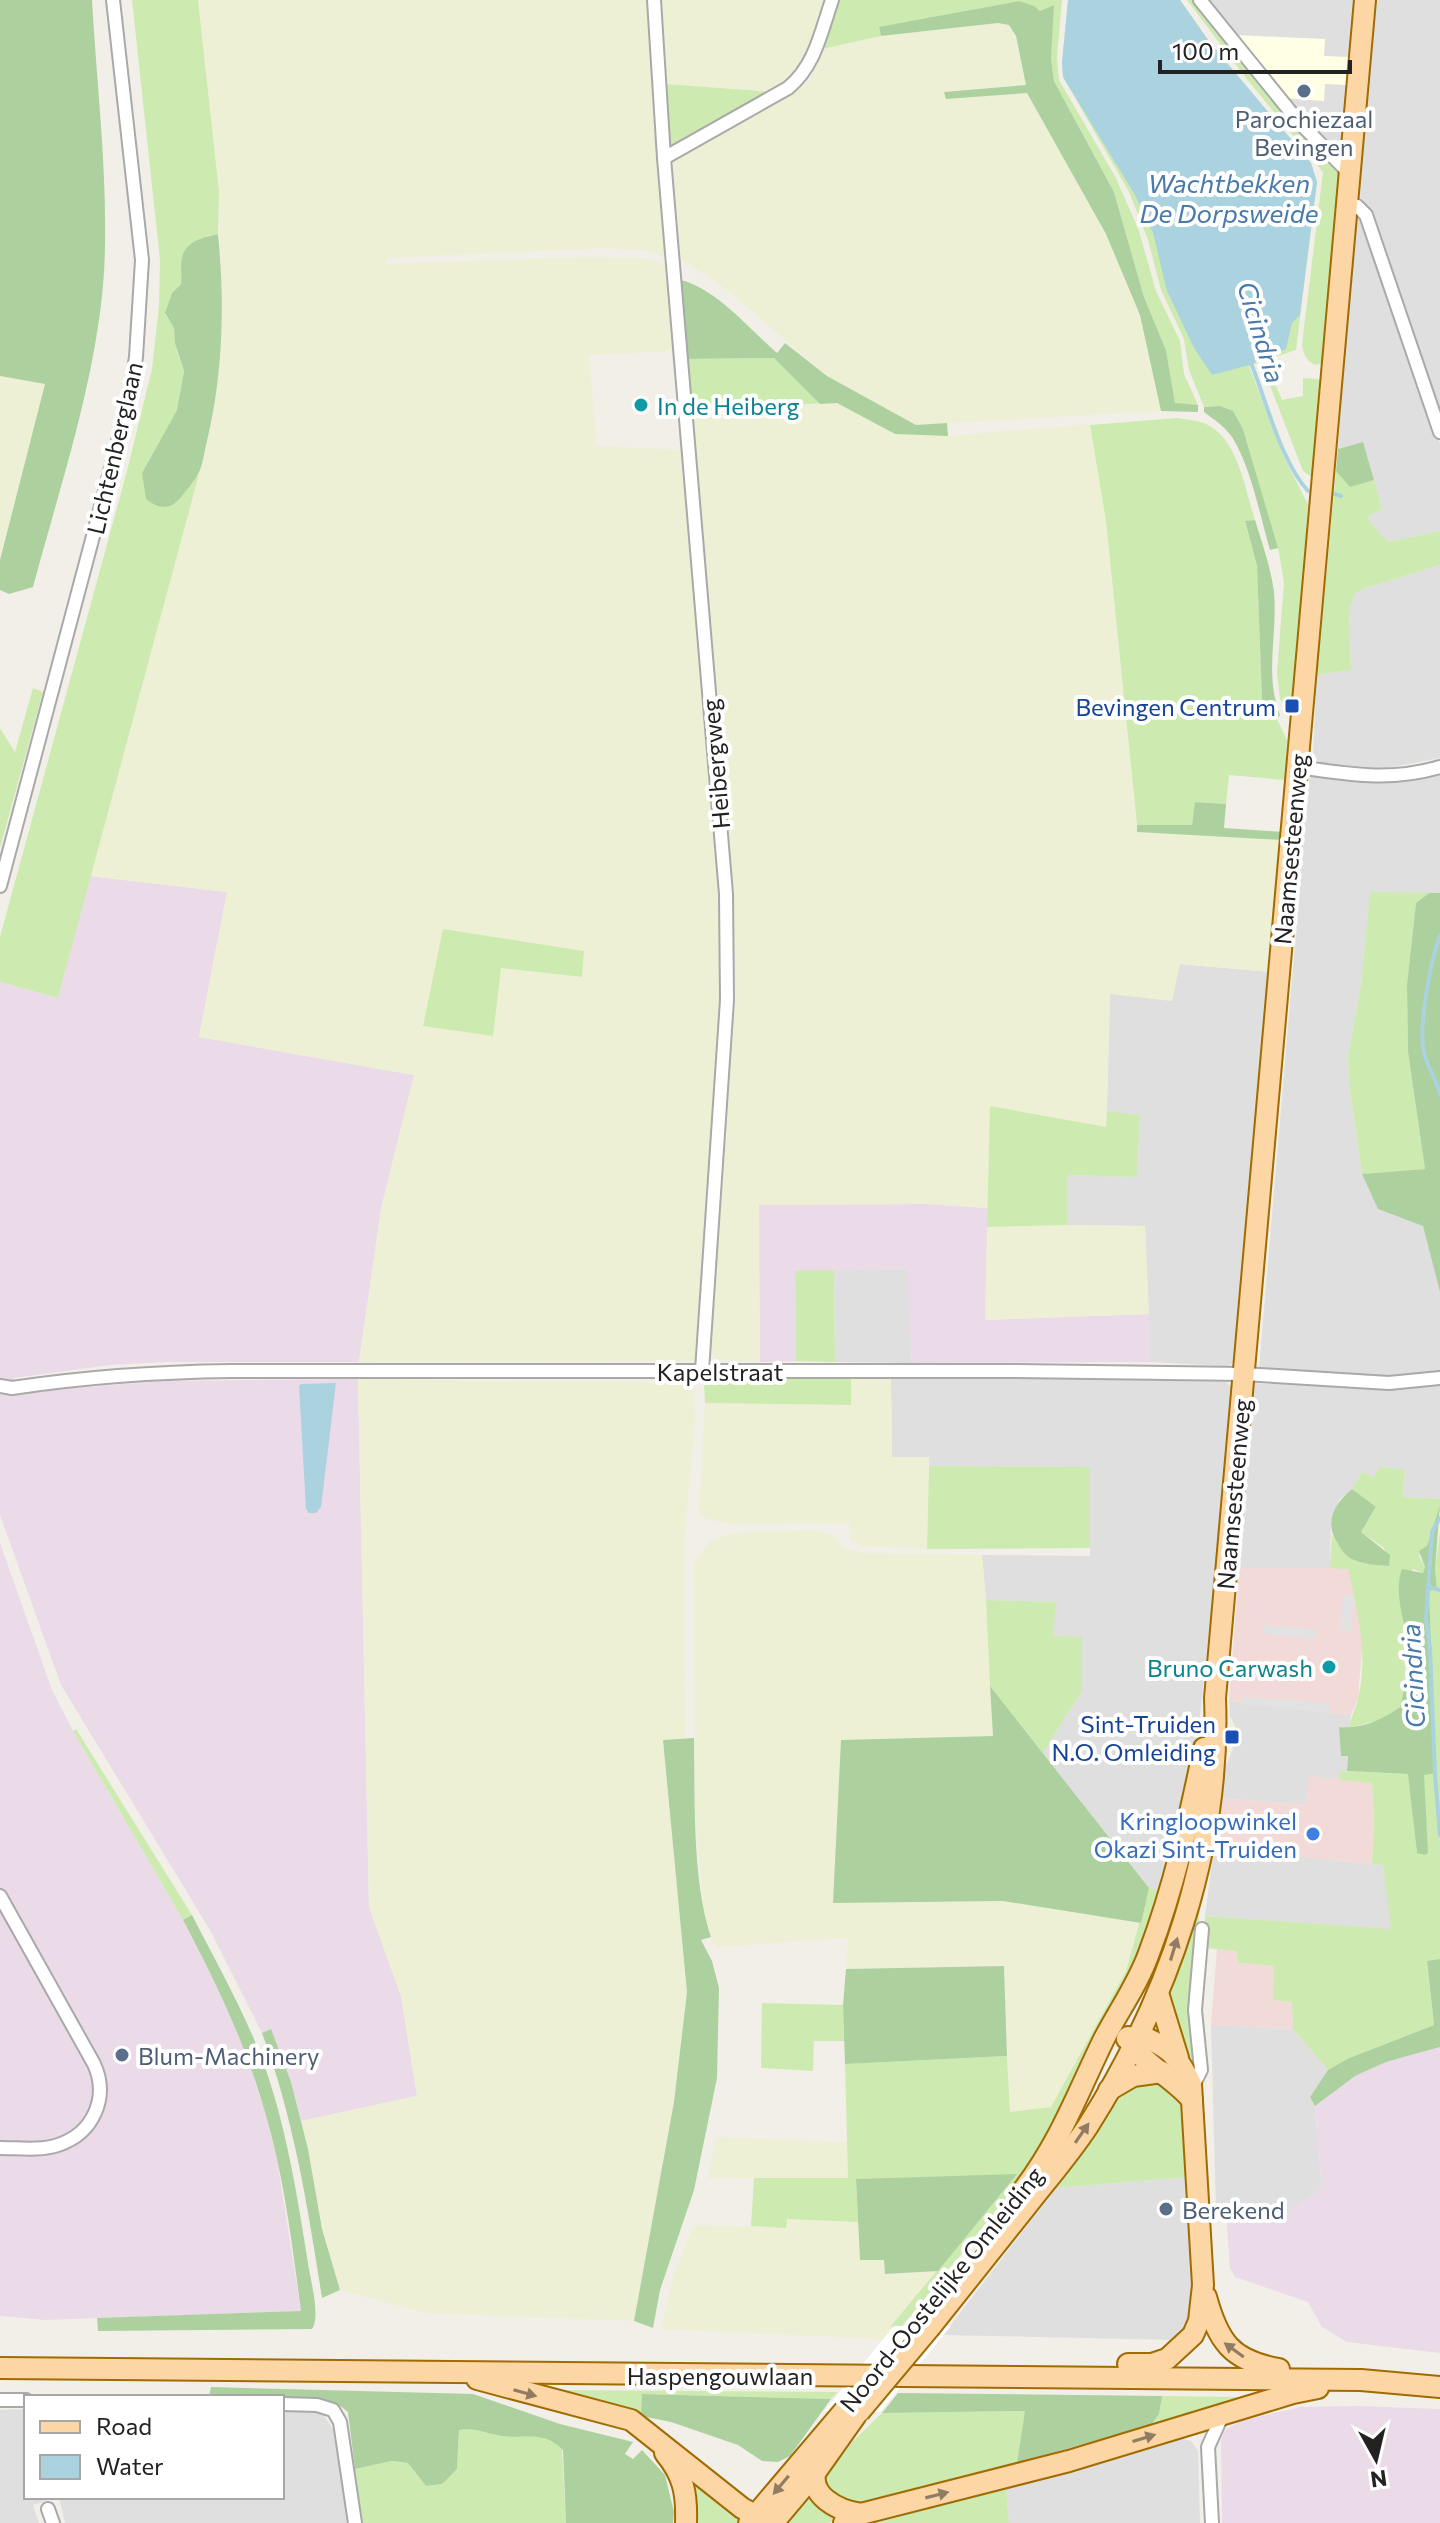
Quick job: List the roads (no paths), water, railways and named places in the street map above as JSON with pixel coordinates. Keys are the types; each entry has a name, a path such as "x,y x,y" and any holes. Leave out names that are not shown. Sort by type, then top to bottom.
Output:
{"main road":[{"name":"Naamsesteenweg","path":"1105,2037 1149,1954 1187,1827 1215,1698 1365,0"},
{"name":"Naamsesteenweg","path":"1133,2040 1158,1993 1192,1894 1204,1836 1217,1730 1215,1698"},
{"path":"1069,2120 1076,2113 1101,2064 1133,2040 1149,1954"},
{"path":"1158,1993 1188,2091 1203,2285 1214,2327 1223,2343 1256,2365 1291,2371 1327,2371 1361,2380"},
{"name":"Noord-Oostelijke Omleiding","path":"923,2326 1033,2178 1069,2120 1105,2037"},
{"path":"1133,2040 1161,2044 1178,2058"},
{"path":"1133,2040 1162,2072 1188,2091"},
{"name":"Noord-Oostelijke Omleiding","path":"762,2521 1086,2128 1133,2040"},
{"path":"1109,2090 1133,2076 1162,2072"},
{"path":"1094,2376 1113,2367 1160,2361 1182,2347 1193,2335 1199,2321 1203,2285"},
{"name":"Haspengouwlaan","path":"0,2368 1094,2376 1361,2380 1440,2387"},
{"path":"450,2372 631,2420 762,2521 815,2473 851,2411"},
{"path":"815,2473 820,2493 834,2508 852,2519 1069,2461 1293,2393 1361,2380"},
{"path":"631,2420 658,2444 678,2470 687,2500 686,2523"}],"street":[{"name":"Lichtenberglaan","path":"0,886 109,475 136,357 142,260 113,0"},
{"name":"Heibergweg","path":"654,0 664,158 726,894 727,1000 702,1371"},
{"path":"664,158 802,77 811,61 832,0"},
{"path":"1200,0 1298,121 1349,173"},
{"path":"1347,204 1357,206 1366,215 1440,432"},
{"path":"1298,767 1393,777 1440,767"},
{"name":"Kapelstraat","path":"0,1386 12,1388 164,1372 1244,1374 1389,1383 1440,1378"},
{"path":"0,1896 94,2064 101,2087 95,2115 88,2127 75,2137 56,2146 0,2148"},
{"path":"1188,2091 1201,2070 1195,2010 1202,1929"},
{"path":"0,2400 24,2400"},
{"path":"284,2404 317,2405 333,2410 340,2422 355,2523"},
{"path":"1212,2523 1208,2447 1222,2416"},
{"path":"1184,2426 1208,2447"},
{"path":"48,2509 53,2523"}],"water":[{"name":"Wachtbekken De Dorpsweide","path":"1068,0 1180,0 1211,44 1311,163 1317,182 1300,315 1292,323 1286,349 1249,365 1212,375 1194,348 1167,291 1153,233 1135,195 1063,77"},
{"path":"336,1383 321,1507 316,1513 309,1513 306,1509 299,1386"}],"waterway":[{"name":"Cicindria","path":"1251,363 1282,448 1308,491"},
{"name":"Cicindria","path":"1335,494 1341,496"},
{"name":"Cicindria","path":"1440,936 1427,991 1422,1036 1426,1060 1440,1094"},
{"name":"Cicindria","path":"1440,1518 1432,1532 1426,1618 1440,1835"},
{"path":"1429,1587 1440,1590"}],"place":[{"name":"Parochiezaal Bevingen","path":"1304,91"},
{"name":"In de Heiberg","path":"641,405"},
{"name":"Bevingen Centrum","path":"1292,706"},
{"name":"Bruno Carwash","path":"1329,1667"},
{"name":"Sint-Truiden N.O. Omleiding","path":"1232,1737"},
{"name":"Kringloopwinkel Okazi Sint-Truiden","path":"1313,1834"},
{"name":"Blum-Machinery","path":"122,2055"},
{"name":"Berekend","path":"1166,2209"}]}
